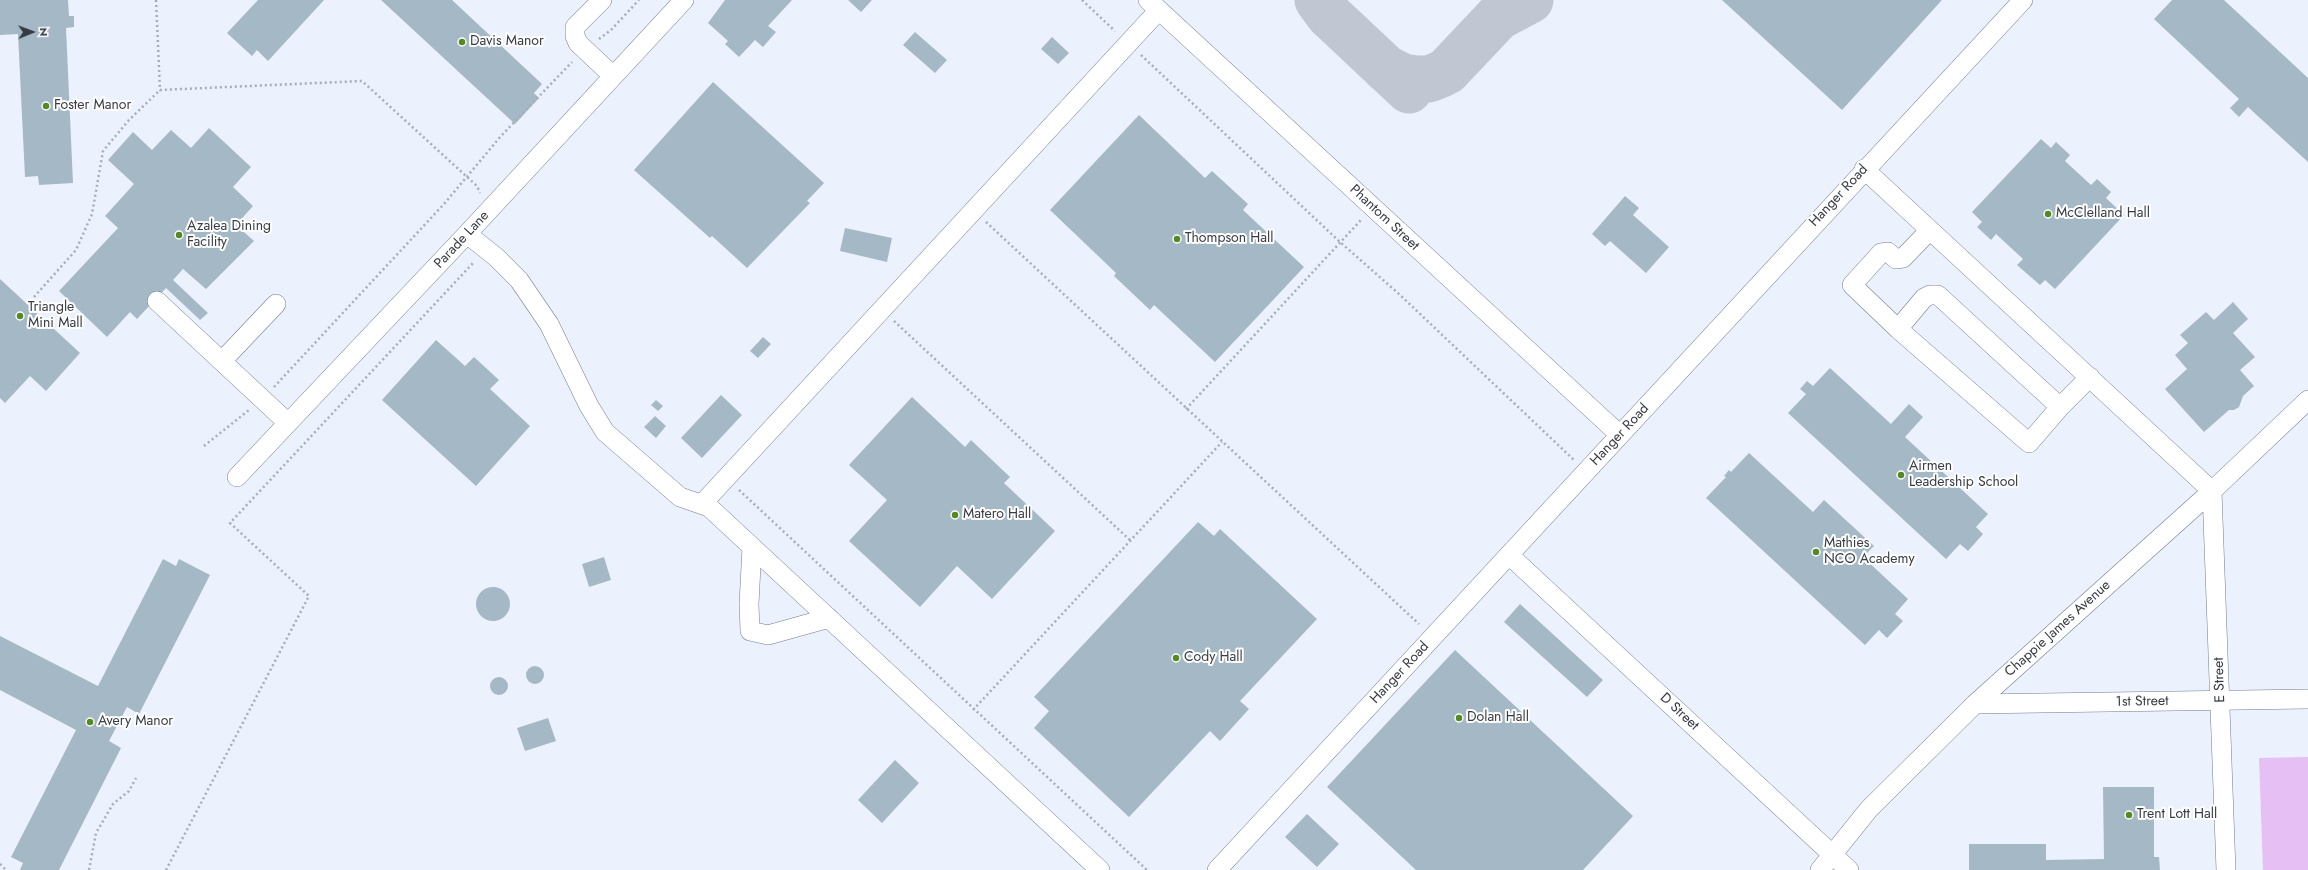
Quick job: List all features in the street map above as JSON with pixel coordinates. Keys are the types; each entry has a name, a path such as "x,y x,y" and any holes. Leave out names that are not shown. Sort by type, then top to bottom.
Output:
{"street":[{"path":"602,0 575,27 575,36 584,50 613,76"},
{"name":"Parade Lane","path":"237,477 490,210 684,0"},
{"name":"Hanger Road","path":"1217,870 1864,169 2023,0"},
{"path":"702,504 1129,44 1153,5"},
{"name":"Phantom Street","path":"1153,5 1620,435"},
{"path":"1864,169 2212,491"},
{"path":"1930,230 1902,258 1896,259 1888,252 1881,253 1852,285 1898,329 2029,444 2060,407 2090,377"},
{"path":"467,234 486,249 519,280 549,324 588,406 605,432 680,497 709,507 1100,870"},
{"path":"1898,329 1924,298 1930,295 1938,295 2060,407"},
{"path":"157,302 288,423"},
{"path":"222,362 276,304"},
{"name":"Chappie James Avenue","path":"1820,870 1869,809 1975,704 2212,491 2308,400"},
{"name":"E Street","path":"2212,491 2221,701 2226,870"},
{"path":"752,547 749,604 750,631 768,635 829,618"},
{"name":"D Street","path":"1509,555 1849,870"},
{"name":"1st Street","path":"1975,704 2308,699"}],"path":[{"path":"156,0 160,90"},
{"path":"204,446 263,399 467,177 501,136 584,50 611,30 638,0"},
{"path":"1082,0 1340,242 1399,294 1586,471"},
{"path":"34,297 76,250 92,214 103,151 129,120 160,90 362,81 477,186 490,210"},
{"path":"1186,408 1373,207"},
{"path":"974,211 1433,637"},
{"path":"166,870 309,596 230,523 486,249"},
{"path":"882,310 1131,541"},
{"path":"973,710 1222,442"},
{"path":"727,478 973,710 1147,870"},
{"path":"89,870 96,833 109,810 129,791 136,778"},
{"path":"0,864 6,870"}],"shaded area":[{"path":"2308,757 2308,870 2263,870 2259,758"}],"building":[{"name":"Foster Manor","path":"0,0 68,0 69,16 74,16 74,27 66,28 73,183 39,185 38,176 25,177 18,34 0,35"},
{"path":"258,0 324,0 268,61 257,50 252,56 227,33"},
{"name":"Davis Manor","path":"381,0 452,0 542,84 534,93 539,98 515,124"},
{"path":"725,0 792,0 768,26 776,32 763,47 755,40 739,57 725,44 728,41 708,23"},
{"path":"848,0 872,0 861,12"},
{"path":"1722,0 1942,0 1842,110"},
{"path":"2172,0 2224,0 2308,78 2308,162 2248,107 2239,117 2230,108 2239,99 2154,19"},
{"path":"915,32 947,60 935,73 903,45"},
{"path":"1052,37 1069,53 1058,64 1041,49"},
{"path":"713,82 824,183 807,201 810,203 747,268 712,236 710,238 634,170"},
{"name":"Thompson Hall","path":"1139,115 1205,178 1212,171 1248,204 1243,210 1304,267 1215,362 1154,305 1150,310 1114,276 1116,273 1050,210"},
{"name":"Azalea Dining Facility","path":"209,128 251,167 233,187 253,206 236,225 254,241 206,289 183,269 173,280 208,313 200,320 166,288 137,319 130,312 107,337 59,291 118,228 105,216 134,184 108,160 133,132 152,150 171,130 191,148"},
{"name":"McClelland Hall","path":"2041,139 2051,148 2056,142 2070,155 2065,161 2091,185 2097,179 2111,192 2106,198 2124,215 2055,289 2045,280 2040,285 2017,265 2023,259 1996,234 1991,240 1977,227 1982,222 1972,212"},
{"path":"1625,196 1639,208 1633,215 1669,247 1646,273 1610,241 1605,246 1592,234"},
{"path":"845,228 892,238 887,262 840,251"},
{"name":"Triangle Mini Mall","path":"0,279 80,353 46,391 30,376 5,403 0,398"},
{"path":"2233,302 2248,319 2233,333 2255,357 2240,370 2254,386 2243,396 2239,407 2234,410 2229,410 2204,432 2165,389 2187,369 2175,355 2188,343 2180,335 2206,312 2214,320"},
{"path":"763,337 771,344 758,358 750,351"},
{"path":"436,340 465,366 474,357 499,380 490,389 530,426 476,486 382,400"},
{"name":"Airmen Leadership School","path":"1830,368 1891,424 1909,404 1923,417 1905,437 1988,514 1976,527 1983,534 1968,551 1960,544 1946,559 1788,413 1806,394 1800,389 1807,381 1813,386"},
{"path":"721,395 742,415 702,458 681,438"},
{"name":"Matero Hall","path":"912,397 965,447 971,440 1010,477 1004,483 1055,531 992,599 957,566 920,607 849,541 887,500 849,465"},
{"path":"656,400 663,406 658,411 651,405"},
{"path":"655,416 666,426 656,438 644,427"},
{"name":"Mathies NCO Academy","path":"1749,453 1813,512 1824,500 1874,546 1863,557 1908,599 1895,614 1903,621 1887,638 1879,630 1865,645 1706,498 1726,477 1724,476 1729,470 1731,472"},
{"name":"Cody Hall","path":"1198,522 1214,536 1220,529 1317,619 1240,701 1249,709 1220,741 1210,731 1129,817 1034,728 1049,711 1034,697"},
{"path":"604,557 611,580 589,587 582,564"},
{"name":"Avery Manor","path":"163,559 176,566 179,559 210,575 139,714 127,707 109,741 121,748 59,870 20,870 23,863 11,857 76,730 0,690 0,636 98,686"},
{"path":"490,587 496,587 500,588 507,594 510,604 509,611 503,618 496,621 490,621 486,620 479,614 476,607 476,601 477,597 483,590"},
{"path":"1520,604 1603,680 1587,697 1504,622"},
{"name":"Dolan Hall","path":"1455,650 1633,816 1583,870 1416,870 1327,787"},
{"path":"535,666 541,669 544,675 541,681 535,684 529,681 526,675 529,669"},
{"path":"499,677 505,680 508,686 505,692 499,695 493,692 490,686 493,680"},
{"path":"548,718 556,741 525,751 517,728"},
{"path":"895,760 919,783 882,823 858,800"},
{"name":"Trent Lott Hall","path":"2103,787 2154,787 2154,857 2159,857 2160,870 1969,870 1969,844 2046,844 2046,860 2104,859"},
{"path":"1307,814 1339,844 1317,867 1285,837"}],"taxiway":[{"path":"1318,0 1329,15 1409,90"},
{"path":"1385,68 1403,77 1416,79 1429,79 1439,75 1447,71 1498,17 1530,0"}],"place":[{"name":"Davis Manor","path":"462,42"},
{"name":"Foster Manor","path":"46,106"},
{"name":"McClelland Hall","path":"2048,214"},
{"name":"Azalea Dining Facility","path":"179,235"},
{"name":"Thompson Hall","path":"1177,239"},
{"name":"Triangle Mini Mall","path":"20,316"},
{"name":"Airmen Leadership School","path":"1901,475"},
{"name":"Matero Hall","path":"955,515"},
{"name":"Mathies NCO Academy","path":"1816,552"},
{"name":"Cody Hall","path":"1176,658"},
{"name":"Dolan Hall","path":"1459,718"},
{"name":"Avery Manor","path":"90,722"},
{"name":"Trent Lott Hall","path":"2129,815"}]}
